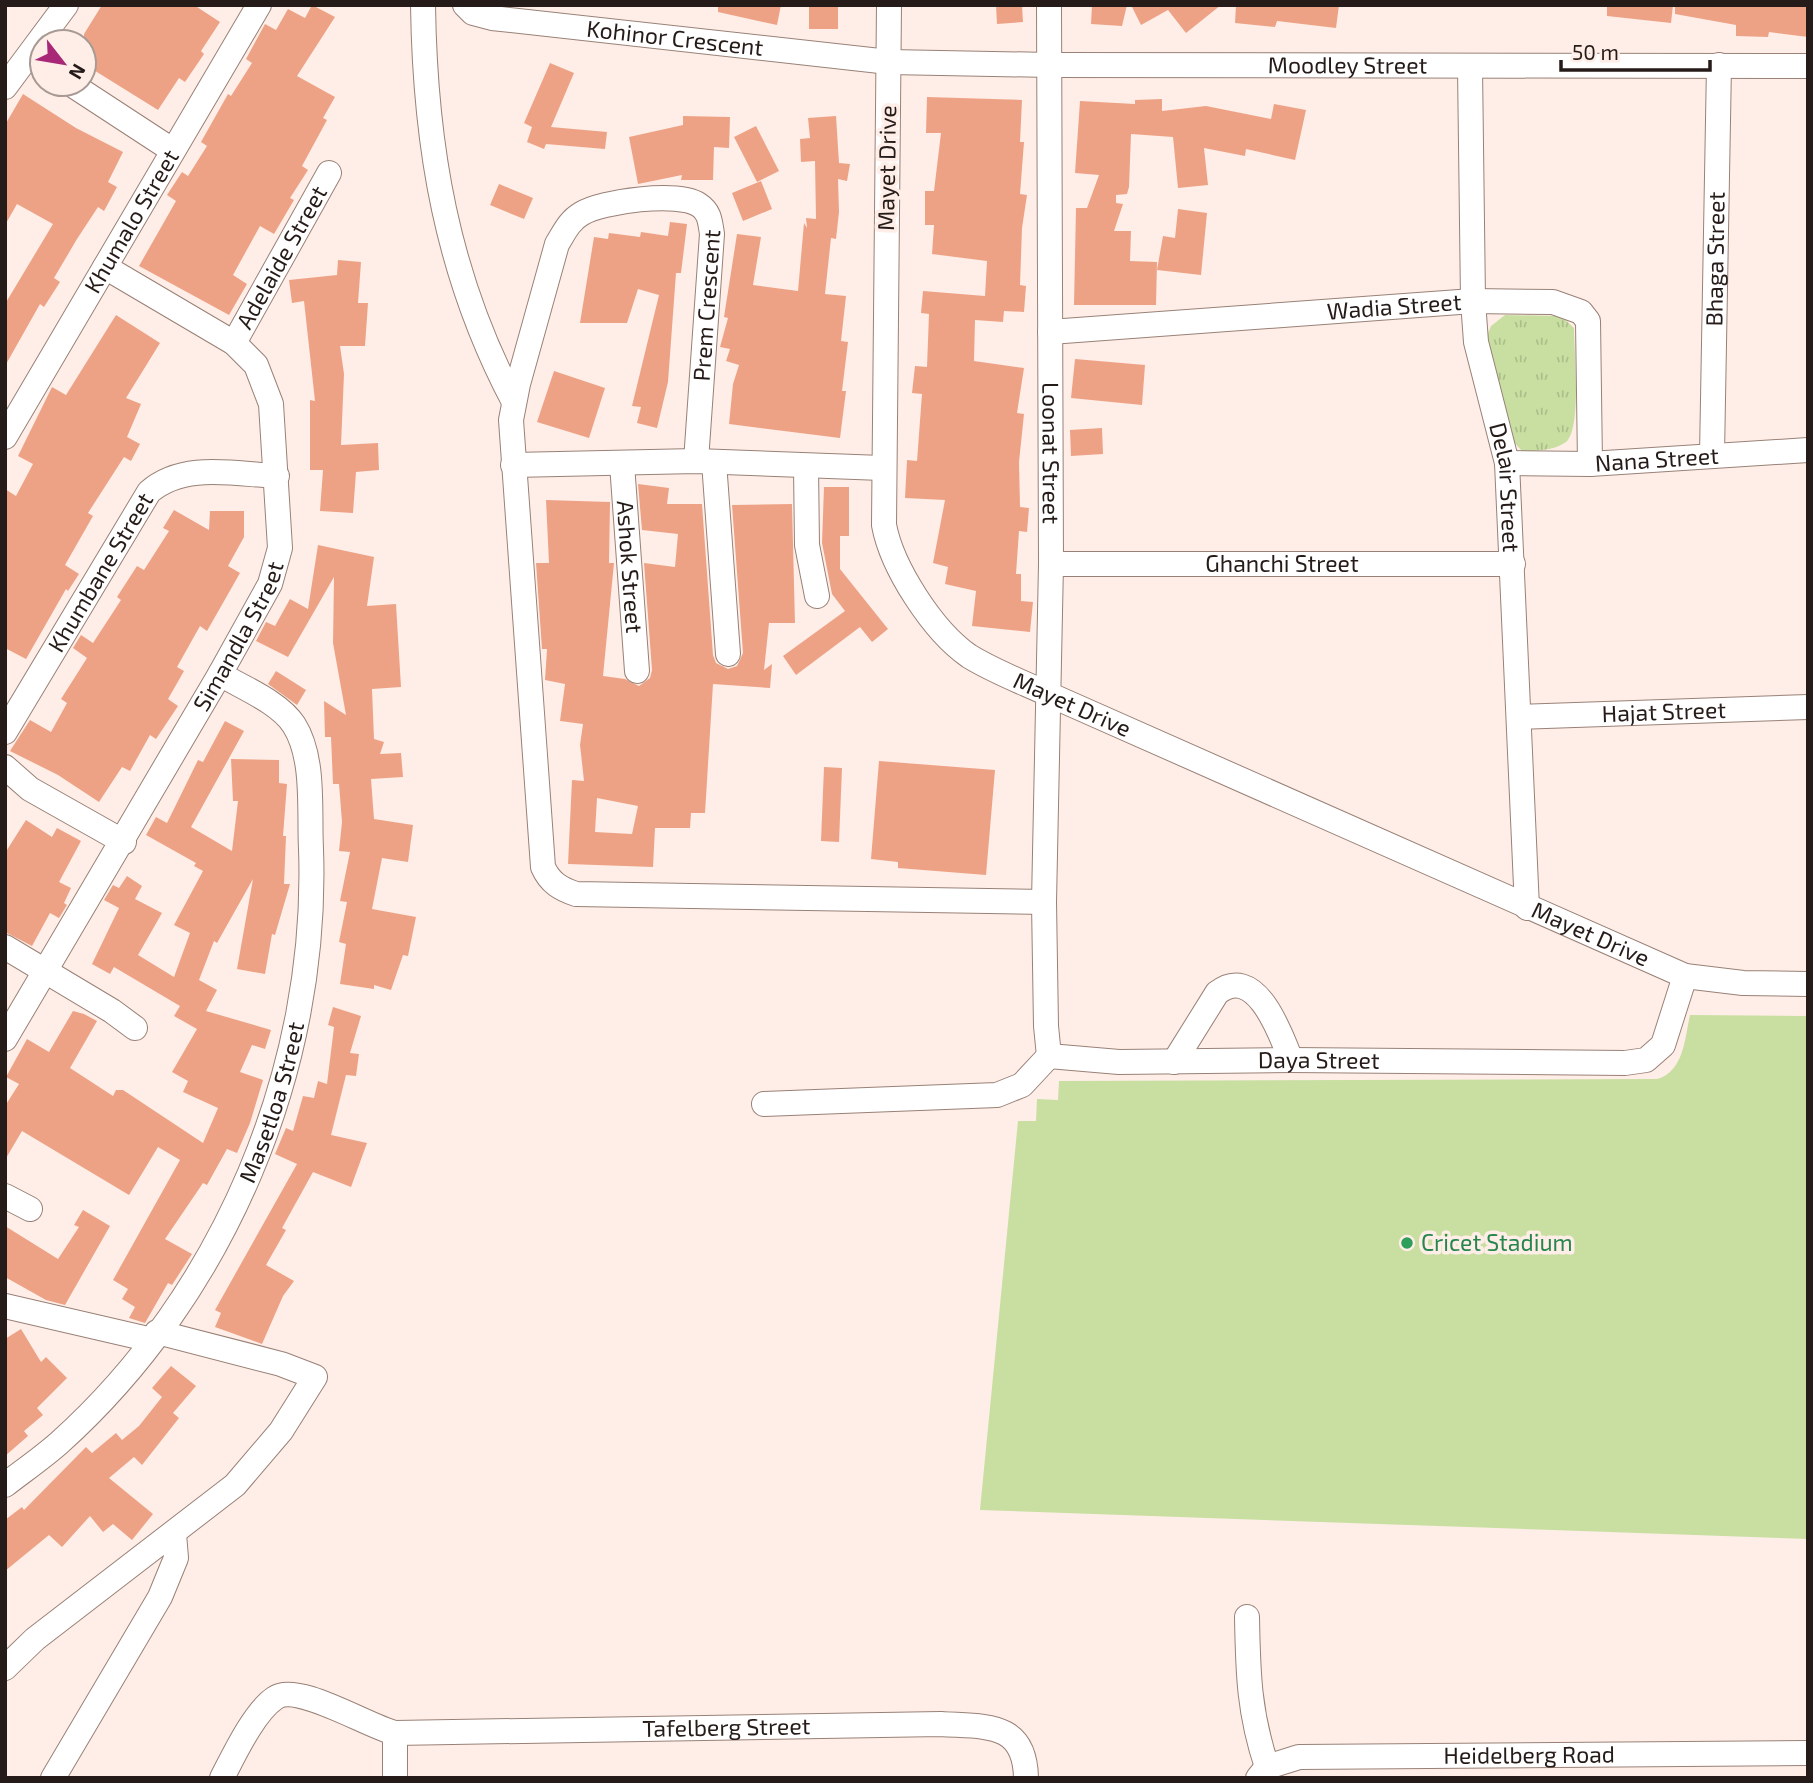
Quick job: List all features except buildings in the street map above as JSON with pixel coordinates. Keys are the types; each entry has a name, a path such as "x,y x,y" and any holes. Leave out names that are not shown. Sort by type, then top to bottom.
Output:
{"street":[{"path":"52,28 65,5"},
{"name":"Khumalo Street","path":"5,437 259,5"},
{"path":"422,5 424,61 442,207 459,277 481,337 514,402"},
{"name":"Kohinor Crescent","path":"464,5 473,13 492,18 889,62"},
{"name":"Mayet Drive","path":"889,5 882,468 887,541 900,570 935,623 972,657 1048,694 1127,726 1527,908 1685,976 1743,983 1808,984"},
{"name":"Loonat Street","path":"1044,902 1051,564 1049,5"},
{"name":"Moodley Street","path":"889,62 1470,67 1808,66"},
{"name":"Bhaga Street","path":"1712,455 1718,65"},
{"path":"5,87 28,66"},
{"name":"Delair Street","path":"1470,67 1473,301 1476,342 1507,463 1527,908"},
{"path":"92,98 172,150"},
{"name":"Adelaide Street","path":"234,343 329,173"},
{"name":"Prem Crescent","path":"705,462 712,234 709,216 692,201 643,200 599,206 579,215 569,224 557,244 514,402 513,465 543,867 555,884 576,894 1044,902"},
{"name":"Simandla Street","path":"5,1039 124,842 270,584 277,564 280,527 271,404 264,379 256,365 234,343 105,267"},
{"name":"Wadia Street","path":"1050,332 1473,301 1553,302 1581,312 1588,321 1590,464"},
{"name":"Nana Street","path":"1507,463 1590,464 1808,450"},
{"path":"513,465 705,462 882,468"},
{"path":"705,462 728,654"},
{"name":"Ashok Street","path":"622,464 638,671"},
{"path":"806,466 807,545 817,596"},
{"name":"Khumbane Street","path":"5,732 149,492 174,475 189,473 277,475"},
{"name":"Ghanchi Street","path":"1051,564 1513,564"},
{"name":"Masetloa Street","path":"5,1485 59,1443 99,1403 155,1336 201,1270 257,1159 286,1066 310,932 312,877 308,786 302,743 292,722 281,712 220,674"},
{"name":"Hajat Street","path":"1520,718 1808,707"},
{"path":"5,767 30,789 124,842"},
{"path":"764,1104 997,1095 1022,1085 1049,1056 1045,1026 1044,902"},
{"path":"5,947 135,1028"},
{"name":"Daya Street","path":"1049,1056 1119,1062 1291,1060 1611,1063 1646,1060 1663,1045 1685,976"},
{"path":"1174,1062 1217,993 1240,987 1262,1000 1276,1022 1291,1060"},
{"path":"5,1196 30,1209"},
{"path":"5,1306 281,1364 315,1377 300,1403 257,1462 174,1534 35,1639 5,1668"},
{"path":"53,1778 160,1597 176,1558 174,1534"},
{"path":"1247,1617 1248,1690 1261,1774"},
{"path":"222,1778 265,1708 278,1696 287,1693 305,1695 373,1728 395,1733 395,1778"},
{"name":"Tafelberg Street","path":"395,1733 941,1724 985,1727 1005,1732 1017,1741 1026,1778"},
{"name":"Heidelberg Road","path":"1261,1774 1299,1757 1808,1753"}],"green space":[{"path":"1505,315 1561,316 1574,328 1574,422 1566,442 1556,447 1523,452 1510,438 1487,336 1491,326"},
{"name":"Cricet Stadium","path":"1690,1015 1808,1016 1808,1539 980,1510 1018,1121 1036,1121 1037,1099 1058,1100 1059,1081 1657,1079 1673,1069 1678,1061"}],"place":[{"name":"Cricet Stadium","path":"1407,1243"}]}
